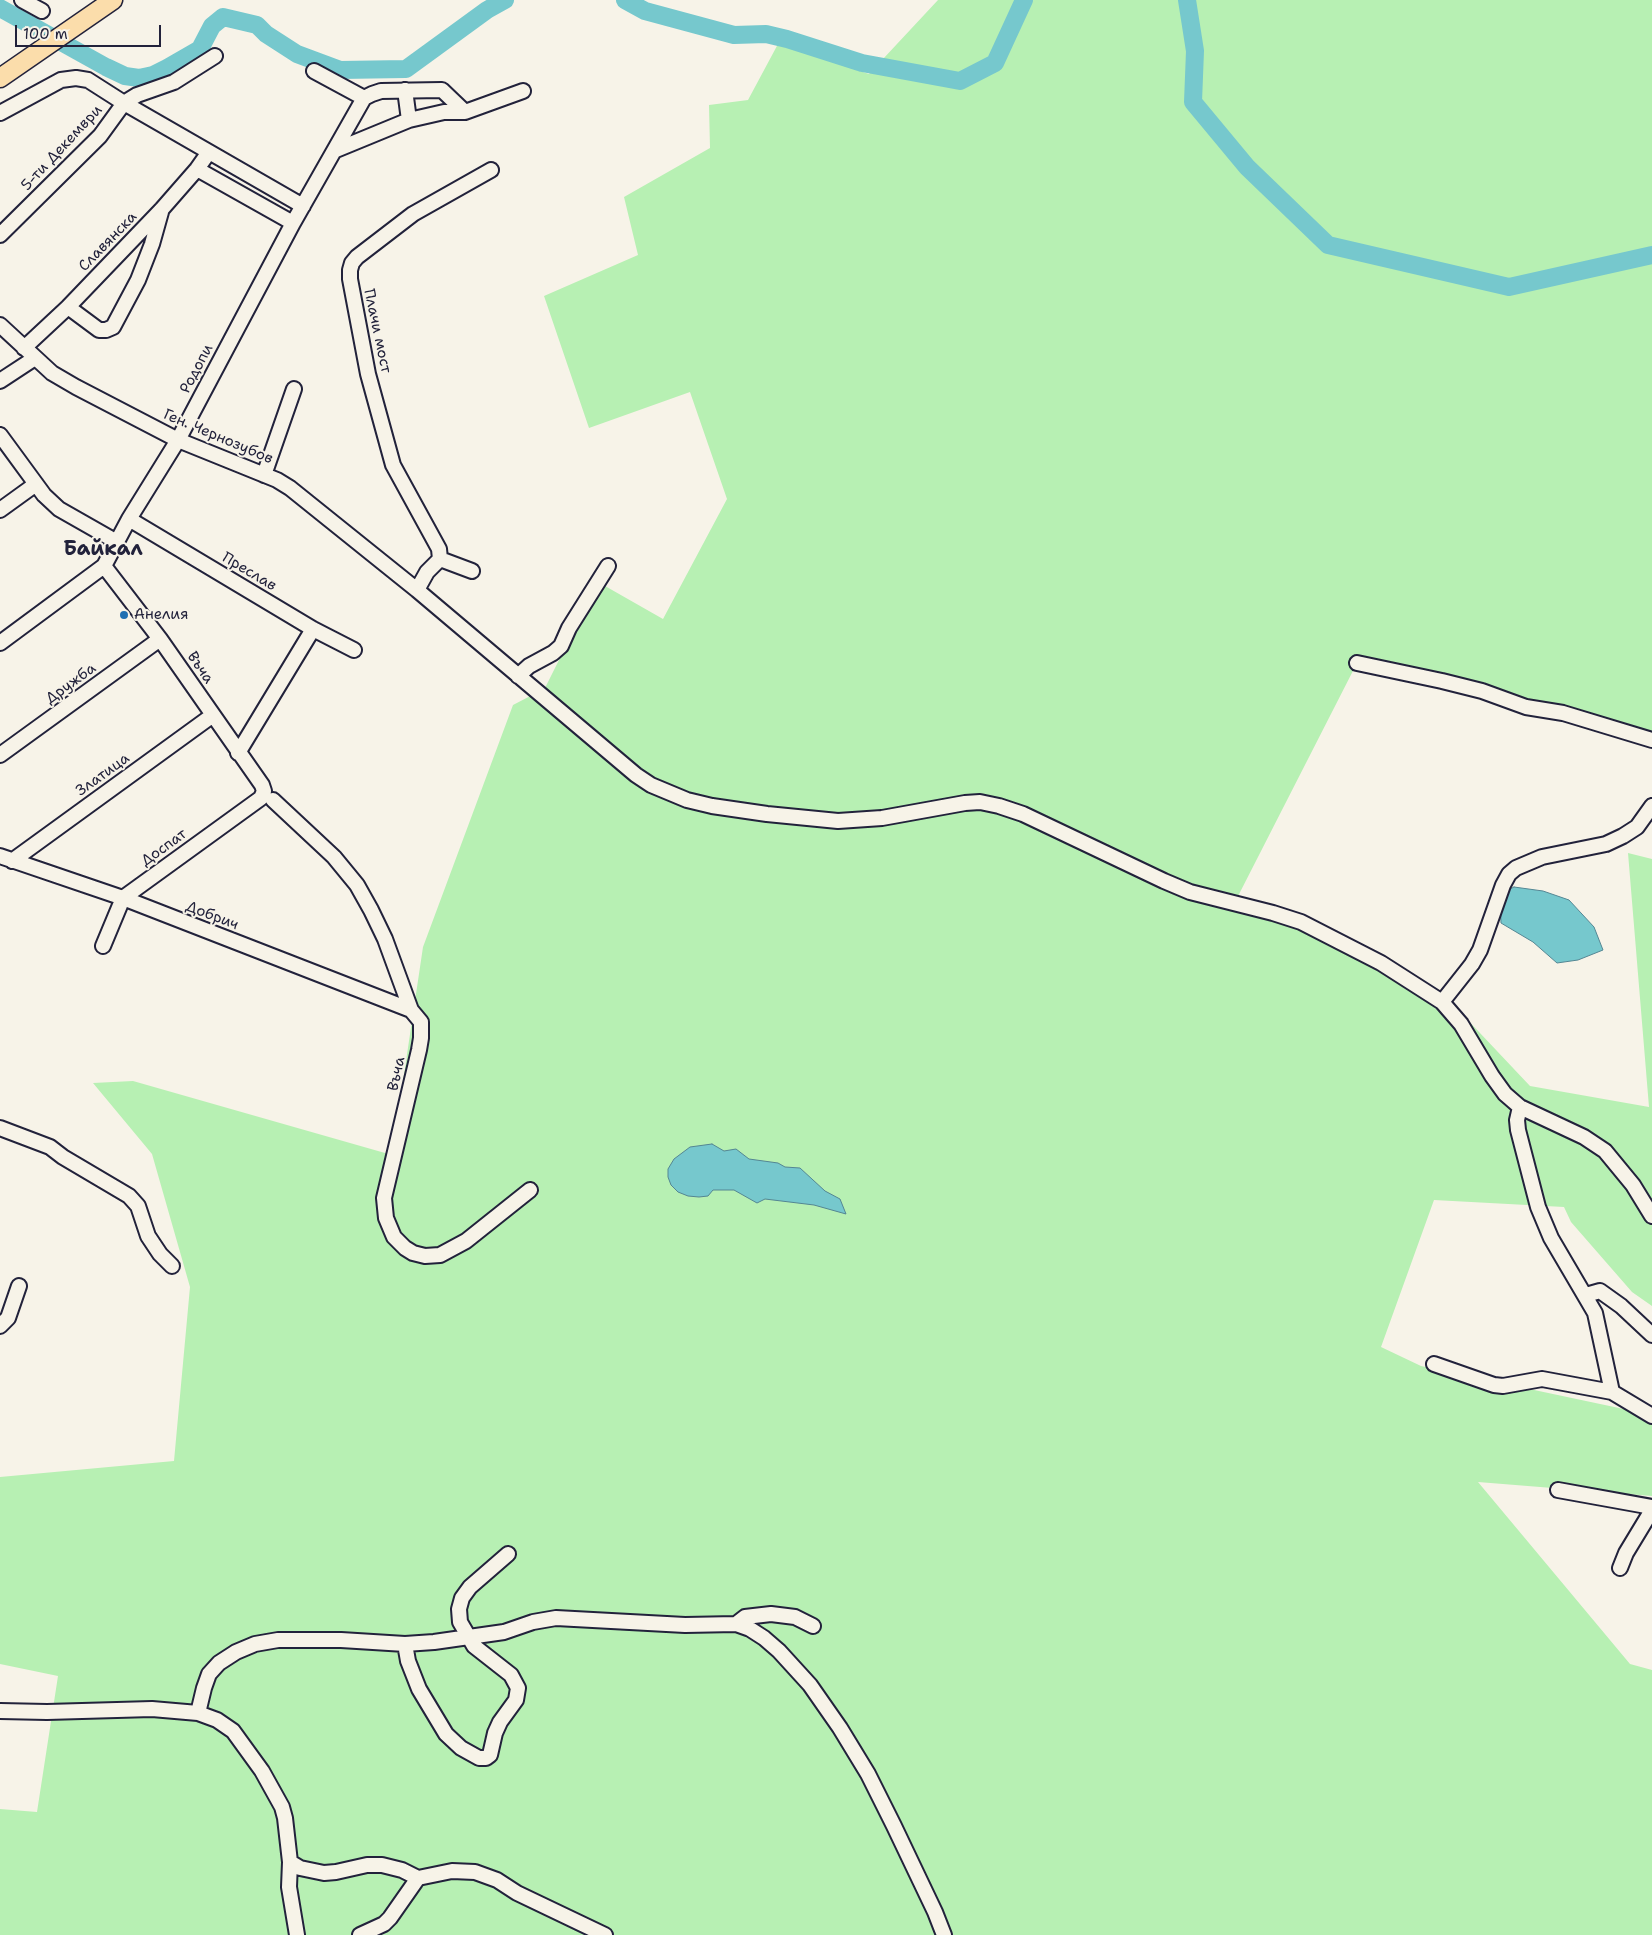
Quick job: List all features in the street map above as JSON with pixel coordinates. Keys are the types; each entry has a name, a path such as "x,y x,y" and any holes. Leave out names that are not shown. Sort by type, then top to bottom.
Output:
{"main road":[{"path":"2,77 113,0"}],"street":[{"path":"22,0 42,11"},
{"path":"124,103 174,82 215,56"},
{"path":"314,71 364,98 381,92 442,90 465,112"},
{"path":"0,113 61,80 69,78 88,80 124,103 303,206"},
{"path":"405,90 409,120"},
{"path":"336,150 409,120 444,112 465,112 523,91"},
{"name":"Родопи","path":"0,643 104,566 129,519 178,440 293,223 364,98"},
{"name":"5-ти Декември","path":"0,235 100,136 124,103"},
{"name":"Славянска","path":"24,348 68,307 162,209 197,169 209,152"},
{"path":"197,169 293,223"},
{"name":"Плачи мост","path":"440,559 439,549 393,464 368,374 350,279 350,270 352,263 413,214 491,170"},
{"path":"68,307 99,330 113,327 138,280 152,244 162,209"},
{"name":"Ген. Чернозубов","path":"0,325 52,372 76,387 178,440 264,475 290,488 416,590 636,775 665,792 712,806 838,821 882,818 980,802 1022,814 1190,892 1301,922 1381,963 1442,1002 1461,1024 1505,1094 1520,1108"},
{"path":"0,381 35,358"},
{"path":"264,475 294,389"},
{"path":"0,435 44,495 60,509 117,542"},
{"path":"0,510 36,484"},
{"name":"Преслав","path":"129,519 313,629 354,650"},
{"path":"416,590 426,572 440,559 472,571"},
{"name":"Въча","path":"104,566 160,639 268,796 334,857 357,885 385,939 411,1010 421,1022 421,1038 384,1198 386,1218 394,1237 413,1253 425,1256 440,1255 466,1241 530,1190"},
{"path":"518,676 529,666 553,653 561,646 569,628 608,566"},
{"path":"238,752 313,629"},
{"name":"Дружба","path":"0,755 160,639"},
{"path":"1357,663 1474,689 1526,707 1563,712 1652,740"},
{"name":"Златица","path":"6,859 212,716"},
{"name":"Доспат","path":"123,898 262,798 268,796"},
{"path":"1442,1002 1472,964 1480,950 1503,885 1509,874 1516,868 1542,857 1606,844 1637,827 1652,806"},
{"name":"Добрич","path":"6,859 123,898 411,1010"},
{"path":"103,946 123,898"},
{"path":"1612,1392 1595,1313 1551,1238 1538,1207 1518,1130 1517,1120 1520,1108 1584,1137 1605,1150 1633,1185 1652,1216"},
{"path":"0,1128 50,1146 63,1157 129,1196 138,1206 148,1236 160,1254 172,1266"},
{"path":"0,1326 8,1318 19,1286"},
{"path":"1586,1295 1600,1291 1621,1306 1652,1335"},
{"path":"1434,1364 1503,1386 1542,1380 1612,1392 1652,1416"},
{"path":"1558,1490 1652,1508 1626,1553 1620,1568"},
{"path":"405,1644 408,1661 419,1689 446,1734 461,1748 484,1759 490,1754 500,1722 516,1700 518,1688 511,1676 480,1652 468,1637 458,1616 462,1598 470,1587 508,1554"},
{"path":"736,1624 745,1617 771,1614 794,1617 813,1626"},
{"path":"198,1713 209,1674 219,1663 236,1652 255,1644 278,1640 307,1639 405,1644 434,1642 504,1632 533,1622 556,1618 685,1625 736,1624 750,1629 779,1651 810,1685 840,1728 868,1774 935,1912 944,1935"},
{"path":"0,1710 47,1712 152,1709 198,1713 217,1720 233,1732 262,1771 282,1807 290,1862 289,1887 298,1935"},
{"path":"290,1862 300,1868 324,1873 367,1865 382,1865 418,1878 452,1871 475,1872 497,1880 517,1892 605,1935"},
{"path":"360,1935 384,1924 418,1878"}],"green space":[{"path":"938,0 1652,0 1652,733 1357,663 1234,904 1301,922 1446,997 1530,1086 1649,1107 1628,853 1652,859 1652,1306 1632,1292 1571,1222 1564,1207 1434,1200 1381,1347 1421,1366 1652,1415 1652,1496 1478,1482 1630,1664 1652,1670 1652,1935 0,1935 0,1809 37,1812 58,1676 0,1664 0,1477 174,1461 190,1287 152,1154 93,1083 133,1081 392,1155 423,947 513,705 538,692 620,761 545,688 598,582 663,619 727,499 690,392 589,428 544,296 638,255 624,197 710,148 709,105 748,100 778,44 869,74"}],"water":[{"path":"1514,887 1543,891 1569,900 1594,927 1603,950 1578,960 1557,963 1533,942 1501,923 1500,901 1506,891"},
{"path":"712,1144 724,1151 736,1149 749,1159 778,1163 785,1167 800,1168 825,1191 840,1199 846,1214 814,1205 765,1199 757,1203 734,1190 713,1190 708,1196 699,1197 688,1196 678,1192 671,1185 668,1177 668,1169 674,1159 690,1147"}],"waterway":[{"path":"0,8 106,67 125,76 139,78 153,75 200,49 212,26 223,17 257,25 266,34 297,54 340,70 406,69 487,10 505,0"},
{"path":"625,0 645,11 734,35 766,34 862,63 960,81 995,63 1024,0"},
{"path":"1187,0 1195,51 1193,102 1247,167 1328,245 1509,287 1652,255"}],"place":[{"name":"Анелия","path":"124,615"}],"district":[{"name":"Байкал","path":"103,550"}]}
